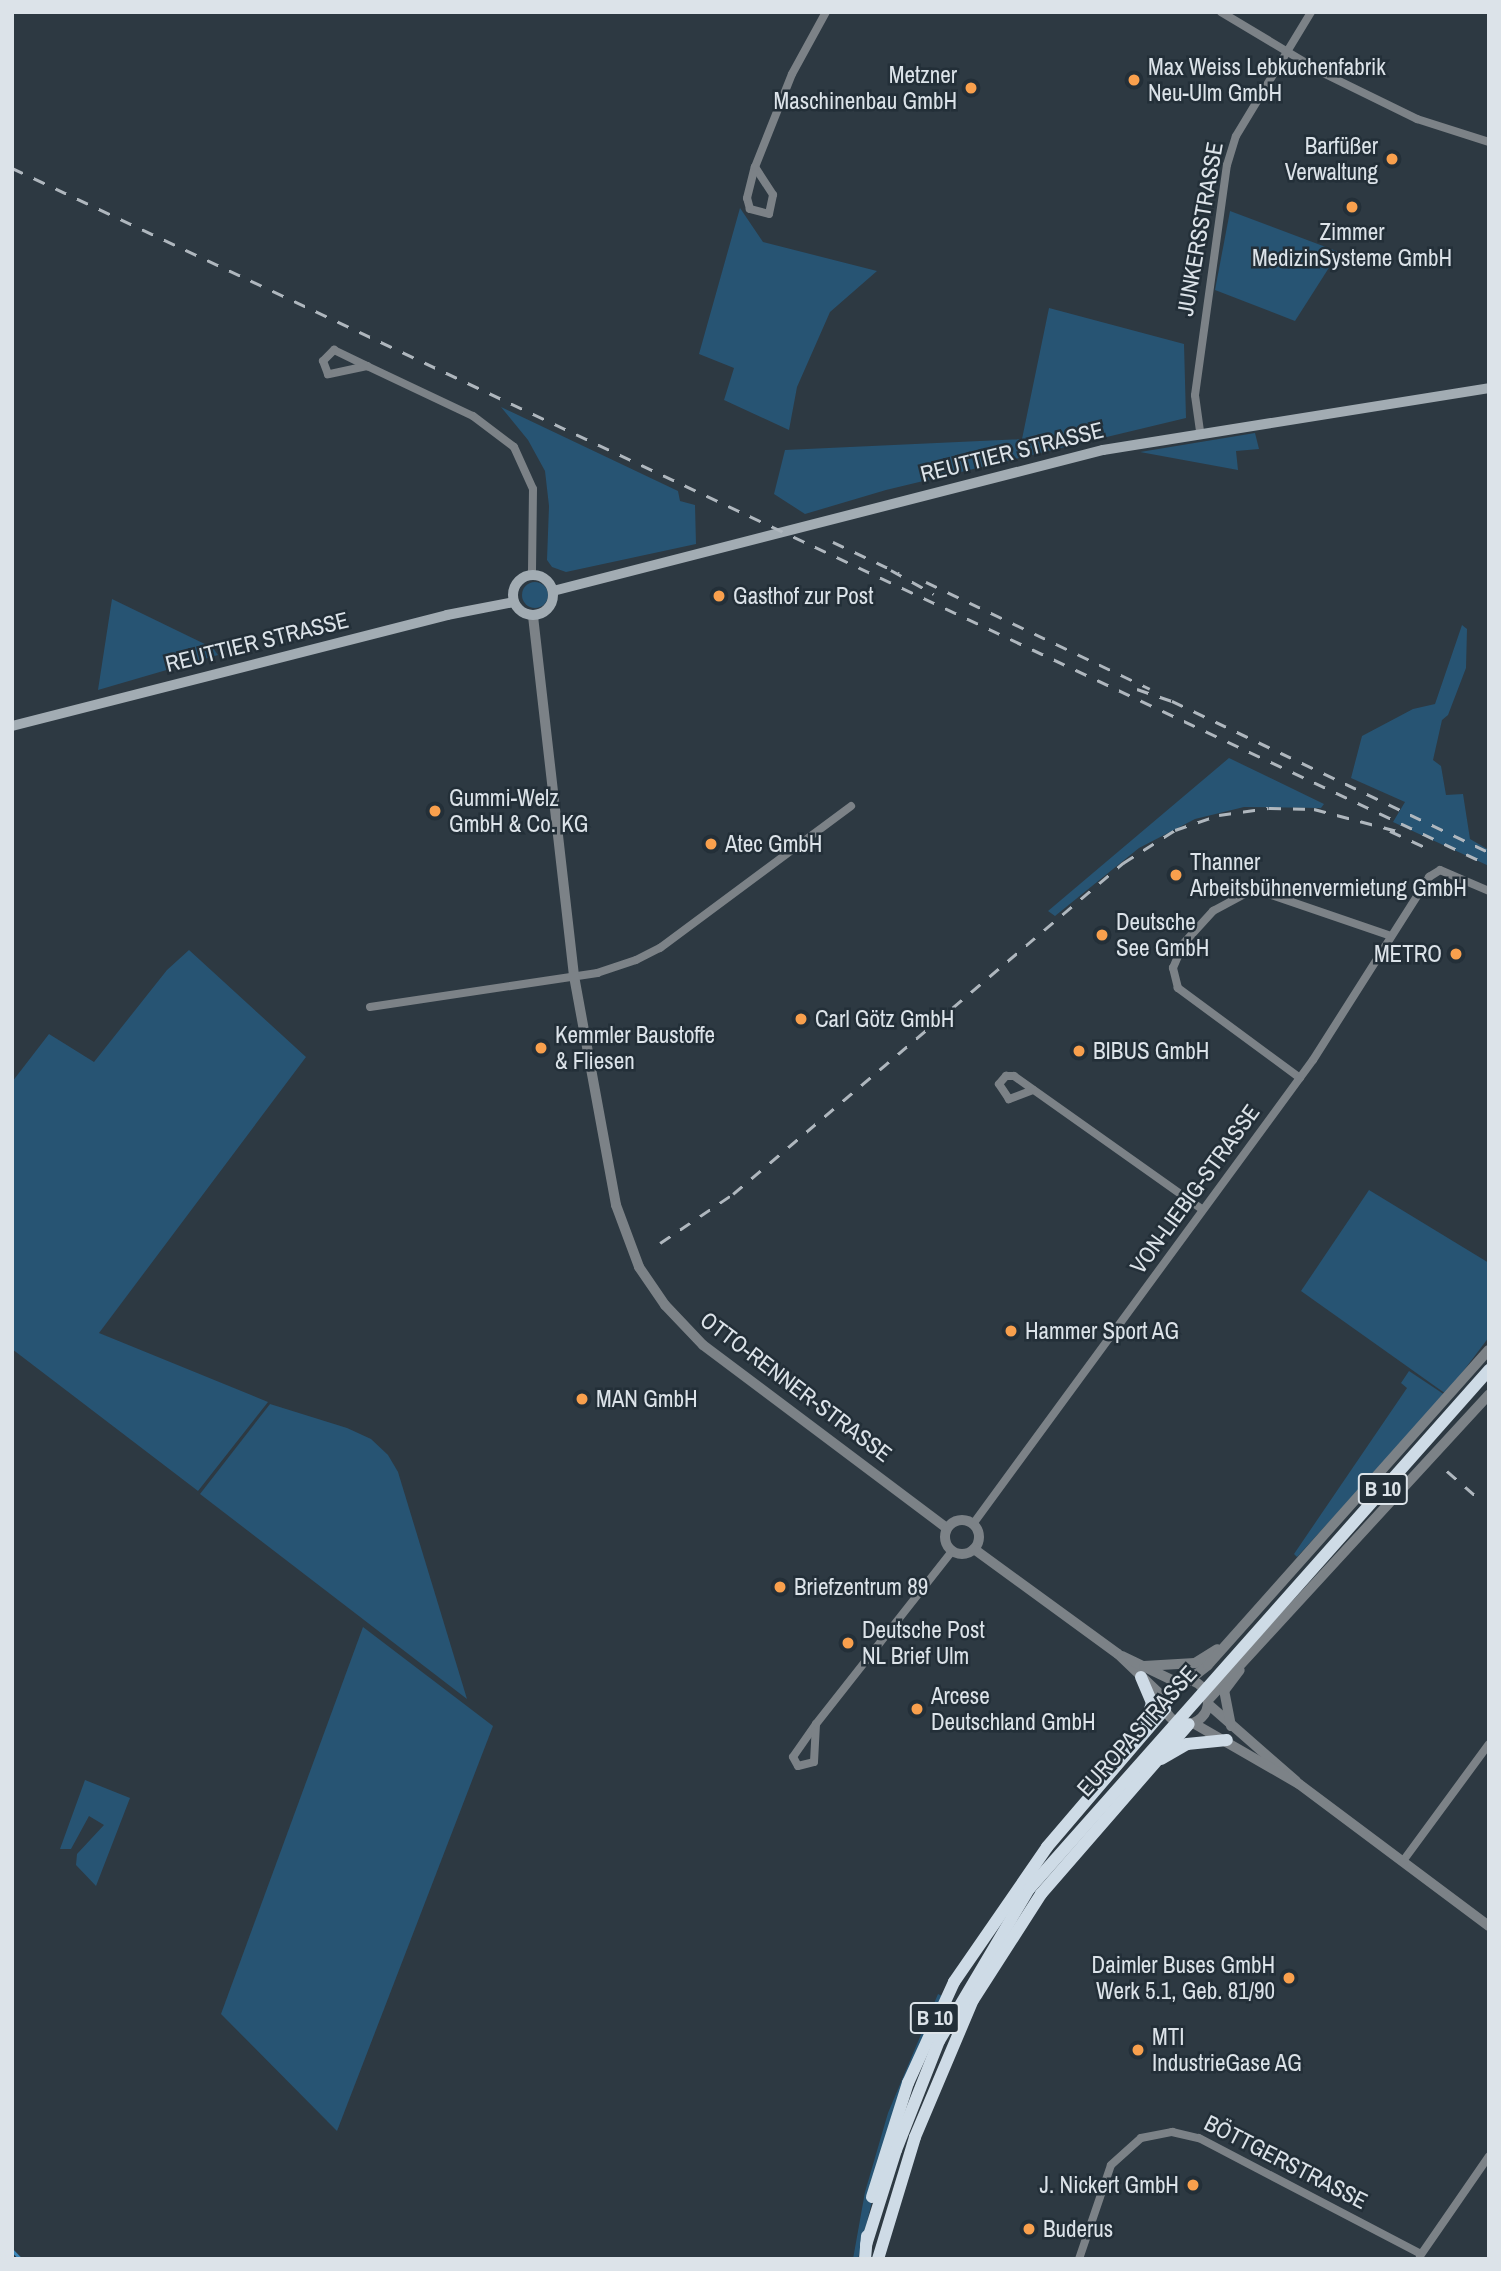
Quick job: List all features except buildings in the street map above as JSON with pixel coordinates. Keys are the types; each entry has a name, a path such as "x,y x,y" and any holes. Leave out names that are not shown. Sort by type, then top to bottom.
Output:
{"highway":[{"name":"EUROPASTRASSE","path":"874,2250 895,2150 950,2019 1009,1919 1056,1855 1489,1368"},
{"name":"B 10","path":"1129,1751 1151,1714 1152,1696 1143,1672"},
{"name":"B 10","path":"865,2259 874,2250 872,2196 887,2140 932,2024 954,1982 1038,1858 1129,1751 1164,1704"},
{"path":"874,2250 919,2126 973,2000 1041,1894 1152,1764 1191,1723"},
{"path":"1152,1764 1187,1744 1230,1735"}],"main road":[{"name":"REUTTIER STRASSE","path":"553,591 1103,450 1200,431 1489,388"},
{"path":"533,575 548,580 553,591 547,610 533,616 522,612 514,602 518,582 533,575"},
{"name":"REUTTIER STRASSE","path":"12,726 514,602"}],"street":[{"path":"755,167 773,195 769,214 750,209 747,198 755,167 792,74 825,12"},
{"path":"1221,12 1283,52 1417,119 1489,142"},
{"name":"JUNKERSSTRASSE","path":"1200,431 1195,395 1206,289 1227,165 1236,136 1283,52 1311,12"},
{"path":"367,366 335,375 322,366 334,350 473,416 514,447 533,489 533,575"},
{"name":"OTTO-RENNER-STRASSE","path":"533,616 574,976 616,1205 652,1288 703,1345 947,1528"},
{"path":"370,1007 597,973 660,948 851,806"},
{"name":"VON-LIEBIG-STRASSE","path":"973,1524 1300,1078 1391,936 1437,870 1489,891"},
{"path":"1300,1078 1178,988 1173,968 1183,944 1213,911 1254,889 1391,936"},
{"path":"1033,1090 1202,1209"},
{"name":"EUROPASTRASSE","path":"1189,1680 1226,1644 1489,1350"},
{"name":"EUROPASTRASSE","path":"1208,1702 1227,1676 1247,1662 1489,1394"},
{"path":"961,1520 973,1524 979,1538 974,1549 964,1554 952,1551 945,1541 947,1528 961,1520"},
{"path":"974,1549 1143,1672 1176,1682 1189,1680 1202,1687 1208,1702 1230,1735"},
{"path":"817,1724 817,1758 811,1765 798,1766 793,1757 817,1724 952,1551"},
{"path":"1143,1672 1195,1663 1226,1644"},
{"path":"1230,1735 1224,1691 1247,1662"},
{"path":"1143,1672 1173,1720 1230,1735 1489,1926"},
{"path":"1164,1704 1176,1682"},
{"path":"1191,1723 1203,1716 1208,1702"},
{"path":"1403,1861 1489,1744"},
{"name":"BÖTTGERSTRASSE","path":"1079,2259 1111,2165 1141,2138 1172,2132 1199,2138 1420,2257"},
{"path":"1420,2257 1489,2156"}],"shaded area":[{"path":"740,208 763,242 877,271 830,312 797,387 789,430 724,400 734,368 699,354"},
{"path":"1230,211 1339,252 1295,321 1215,290"},
{"path":"1049,308 1184,344 1186,418 886,490 805,514 774,494 785,450 1022,439"},
{"path":"501,407 678,491 680,501 695,505 696,544 566,572 552,567 547,560 549,506 545,471 528,440"},
{"path":"1255,433 1259,449 1236,451 1238,470 1140,452"},
{"path":"535,582 544,586 548,595 544,604 535,608 526,604 522,595 526,586"},
{"path":"112,599 213,648 218,655 98,690"},
{"path":"1462,625 1467,629 1466,668 1448,715 1442,720 1433,760 1441,766 1446,795 1463,794 1470,839 1489,850 1489,866 1393,822 1405,802 1351,778 1362,736 1413,709 1435,704"},
{"path":"1229,758 1324,804 1321,808 1244,807 1195,819 1139,848 1055,916 1048,911"},
{"path":"189,950 306,1057 99,1333 268,1402 198,1491 12,1349 12,1082 49,1034 94,1062 167,970"},
{"path":"1369,1190 1489,1263 1489,1337 1446,1394 1301,1291"},
{"path":"1409,1371 1445,1395 1297,1557 1294,1554 1407,1388 1401,1383"},
{"path":"270,1404 347,1428 371,1439 388,1455 398,1472 467,1699 200,1494"},
{"path":"363,1627 493,1726 337,2131 221,2014"},
{"path":"85,1780 130,1798 96,1886 76,1865 77,1854 104,1825 89,1816 71,1849 60,1849"},
{"path":"938,1994 942,1996 893,2115 858,2259 853,2259 865,2192 888,2113"}],"waterway":[{"path":"12,2250 21,2259"}],"railway":[{"path":"12,168 1489,865"},
{"path":"833,542 899,573"},
{"path":"891,570 934,594"},
{"path":"926,582 1150,689"},
{"path":"1137,689 1172,701 1489,852"},
{"path":"660,1243 733,1194 1123,863 1175,830 1219,815 1269,808 1314,809 1401,832"},
{"path":"1390,831 1427,848"},
{"path":"1447,1471 1477,1497"}],"place":[{"name":"Max Weiss Lebkuchenfabrik Neu-Ulm GmbH","path":"1134,80"},
{"name":"Metzner Maschinenbau GmbH","path":"971,88"},
{"name":"Barfüßer Verwaltung","path":"1392,159"},
{"name":"Zimmer MedizinSysteme GmbH","path":"1352,207"},
{"name":"Gasthof zur Post","path":"719,596"},
{"name":"Gummi-Welz GmbH & Co. KG","path":"435,811"},
{"name":"Atec GmbH","path":"711,844"},
{"name":"Thanner Arbeitsbühnenvermietung GmbH","path":"1176,875"},
{"name":"Deutsche See GmbH","path":"1102,935"},
{"name":"METRO","path":"1456,954"},
{"name":"Carl Götz GmbH","path":"801,1019"},
{"name":"Kemmler Baustoffe & Fliesen","path":"541,1048"},
{"name":"BIBUS GmbH","path":"1079,1051"},
{"name":"Hammer Sport AG","path":"1011,1331"},
{"name":"MAN GmbH","path":"582,1399"},
{"name":"Briefzentrum 89","path":"780,1587"},
{"name":"Deutsche Post NL Brief Ulm","path":"848,1643"},
{"name":"Arcese Deutschland GmbH","path":"917,1709"},
{"name":"Daimler Buses GmbH Werk 5.1, Geb. 81/90","path":"1289,1978"},
{"name":"MTI IndustrieGase AG","path":"1138,2050"},
{"name":"J. Nickert GmbH","path":"1193,2185"},
{"name":"Buderus","path":"1029,2229"}]}
